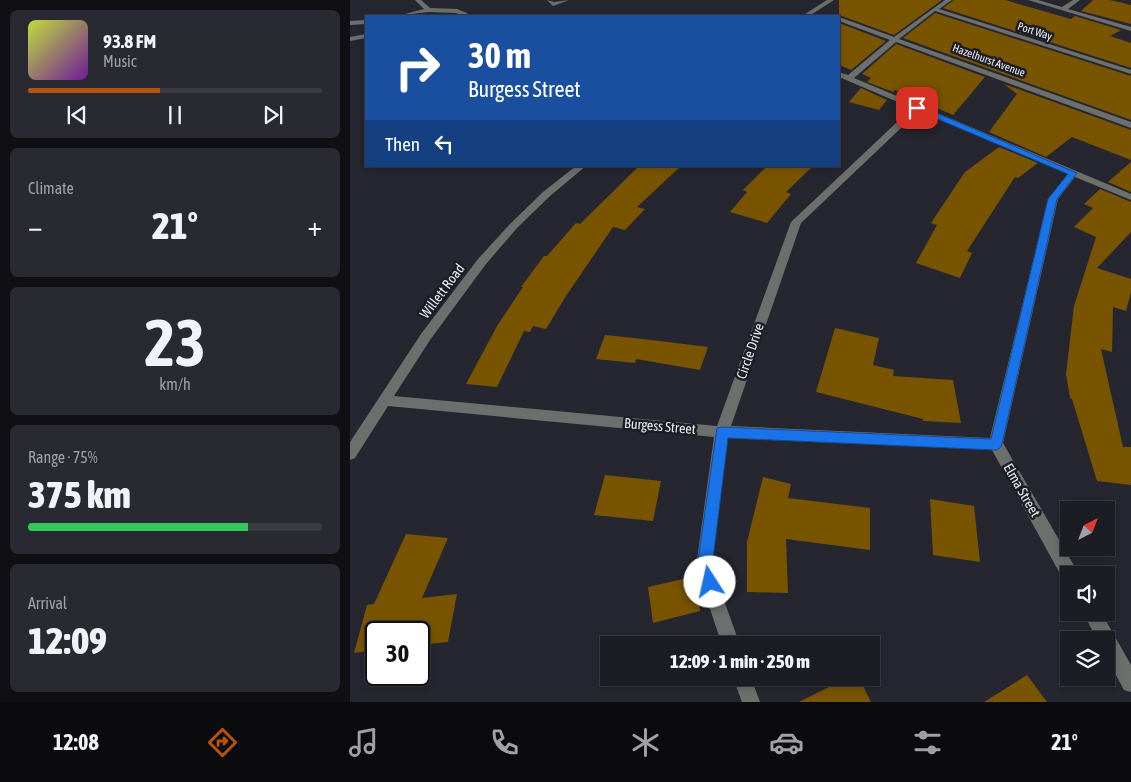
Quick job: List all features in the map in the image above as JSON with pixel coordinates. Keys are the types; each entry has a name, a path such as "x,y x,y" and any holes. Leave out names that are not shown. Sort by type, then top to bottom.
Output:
{"street":[{"path":"418,0 428,10"},
{"path":"550,0 553,4 566,0"},
{"path":"806,15 831,0"},
{"path":"849,78 896,38 949,0"},
{"path":"1031,0 1131,29"},
{"path":"1063,9 1077,0"},
{"name":"Port Way","path":"934,9 1131,72"},
{"path":"405,15 428,10 457,11 466,15"},
{"path":"814,10 823,13"},
{"name":"Hazelhurst Avenue","path":"840,19 1131,124"},
{"path":"350,23 365,22"},
{"path":"350,39 365,36"},
{"path":"840,74 1131,197"},
{"name":"Circle Drive","path":"728,636 704,567 722,432 796,222 917,108"},
{"name":"Willett Road","path":"350,454 449,301 507,234 560,182 581,167"},
{"path":"996,444 1053,199 1073,173"},
{"name":"Burgess Street","path":"384,400 722,432 996,444"},
{"name":"Elma Street","path":"996,444 1065,566"},
{"path":"1096,621 1131,683"},
{"path":"745,686 751,702"}],"building":[{"path":"839,0 942,0 894,35 839,15"},
{"path":"954,0 1005,0 1071,19 1075,16 1121,30 1110,36 1131,43 1131,68 943,8"},
{"path":"1093,0 1110,0 1131,5 1131,24 1081,11"},
{"path":"935,13 1131,76 1131,120 903,38"},
{"path":"840,23 886,41 851,70 840,65"},
{"path":"896,44 985,77 953,115 895,90 893,92 867,82 871,78 862,74"},
{"path":"1004,84 1131,130 1131,160 1072,137 1046,157 989,132 1017,94"},
{"path":"861,88 887,100 879,110 849,102"},
{"path":"999,147 1038,163 1018,178 1015,177 967,251 972,253 960,278 916,263 937,225 931,223 965,172"},
{"path":"1131,162 1131,192 1108,182"},
{"path":"638,167 680,167 637,207 645,209 625,230 613,227 546,329 533,326 530,332 524,331 497,387 466,384 497,326 523,287 521,287 544,256 547,256 576,223 580,224"},
{"path":"766,167 812,167 786,192 791,194 767,223 730,212 747,192 743,190"},
{"path":"1100,189 1131,202 1131,232 1097,268 1131,279 1131,292 1126,311 1113,307 1112,352 1101,349 1123,447 1131,447 1131,485 1097,481 1072,399 1070,398 1066,374 1074,306 1096,237 1074,227 1093,208 1084,204"},
{"path":"835,328 879,338 873,365 894,370 893,376 953,380 961,423 923,421 923,419 816,392"},
{"path":"605,335 708,347 700,370 636,359 635,363 596,359"},
{"path":"605,475 661,481 653,521 594,515"},
{"path":"763,477 791,484 788,498 870,508 870,550 786,539 788,593 747,592 747,542"},
{"path":"930,499 974,506 980,562 933,555"},
{"path":"406,534 448,538 422,598 457,594 448,642 430,644 430,621 365,621 365,652 354,653 367,605 374,604"},
{"path":"696,576 700,611 653,623 648,587"},
{"path":"1027,675 1047,702 984,702"},
{"path":"831,686 863,686 871,702 799,702"}],"route":[{"path":"710,582 704,567 722,432 996,444 1053,199 1073,173 917,108"}]}
